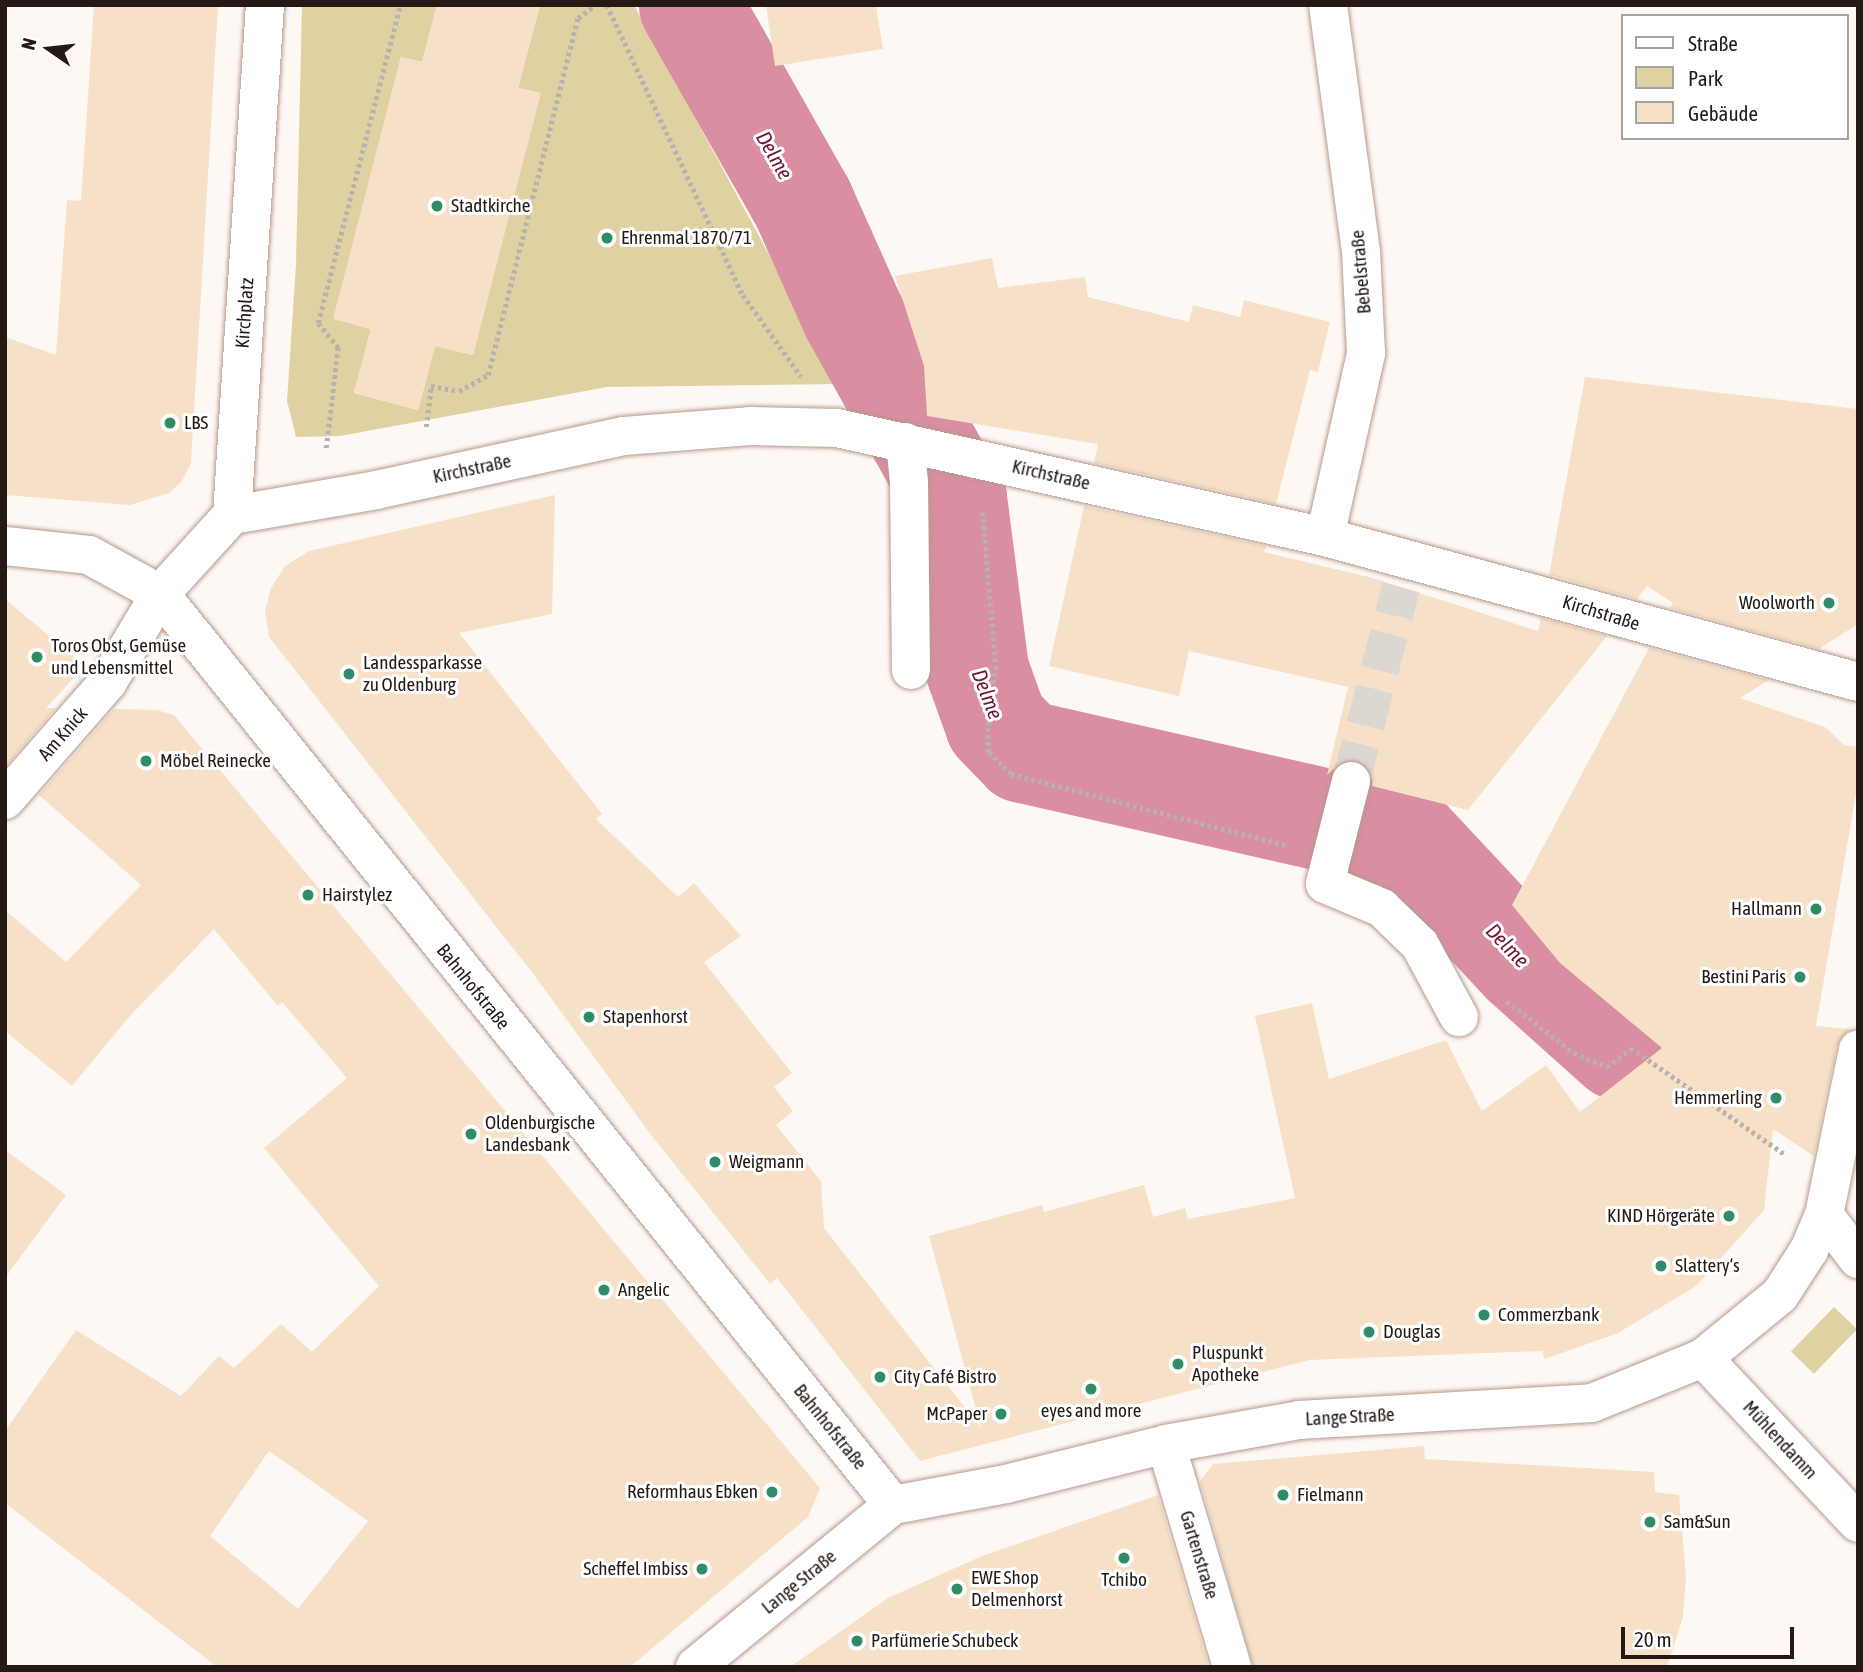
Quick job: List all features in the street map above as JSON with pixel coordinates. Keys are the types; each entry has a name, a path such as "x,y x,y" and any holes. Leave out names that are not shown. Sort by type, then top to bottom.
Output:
{"street":[{"name":"Kirchplatz","path":"232,515 265,5"},
{"name":"Bebelstraße","path":"1325,537 1366,353 1361,252 1328,5"},
{"name":"Kirchstraße","path":"232,515 421,480 624,436 750,426 837,428 1325,537 1404,573 1538,595 1858,682"},
{"path":"905,442 909,482 911,670"},
{"path":"160,594 232,515"},
{"name":"Bahnhofstraße","path":"5,546 89,555 160,594 466,979 893,1505"},
{"name":"Am Knick","path":"5,800 107,683 160,594"},
{"path":"1351,784 1325,884 1382,908 1392,917 1420,945 1460,1017"},
{"name":"Lange Straße","path":"695,1667 893,1505 1006,1484 1166,1444 1299,1420 1592,1404 1703,1358 1780,1295 1809,1250 1824,1215 1858,1049"},
{"path":"1824,1215 1858,1259"},
{"name":"Mühlendamm","path":"1703,1358 1858,1522"},
{"name":"Gartenstraße","path":"1166,1444 1232,1667"}],"path":[{"path":"320,498 338,348 318,323 400,5"},
{"path":"421,480 431,386 459,391 488,375 578,18 595,5"},
{"path":"607,5 743,295 837,428"},
{"path":"966,456 996,666 988,728"}],"green space":[{"path":"302,5 437,5 422,62 401,57 334,318 371,329 354,393 418,410 435,346 473,355 540,93 518,88 540,5 634,5 839,384 607,387 340,436 296,437 287,401 296,265"},
{"path":"1834,1307 1857,1329 1814,1374 1791,1352"}],"building":[{"path":"94,5 218,5 191,463 182,481 169,493 130,505 5,495 5,337 56,355 67,200 81,201"},
{"name":"Stadtkirche","path":"437,5 540,5 518,88 541,93 473,355 435,346 418,410 354,393 371,329 333,319 401,57 422,62"},
{"path":"766,5 876,5 883,49 775,66"},
{"path":"992,258 998,288 1085,277 1088,297 1189,322 1193,305 1240,317 1244,300 1330,322 1318,372 1310,370 1276,504 1094,463 1098,444 927,416 924,366 895,276"},
{"path":"1585,377 1858,409 1858,624 1819,649 1670,608 1673,603 1647,586 1637,599 1549,575"},
{"path":"555,495 552,614 459,633 602,814 596,819 678,897 694,883 741,936 704,962 792,1073 774,1087 793,1111 776,1125 821,1181 824,1228 981,1428 929,1236 1042,1205 1044,1212 1144,1185 1153,1217 1185,1208 1188,1219 1295,1198 1255,1016 1312,1003 1329,1079 1446,1040 1482,1111 1546,1065 1580,1112 1662,1048 1560,963 1512,905 1649,648 1769,680 1740,698 1825,727 1844,745 1858,747 1858,782 1816,1026 1850,1029 1837,1045 1814,1156 1773,1129 1764,1210 1696,1286 1618,1333 1545,1359 1542,1351 1309,1360 920,1461 777,1278 770,1284 651,1135 534,975 269,637 265,611 271,588 285,566 309,551"},
{"path":"1084,506 1266,546 1264,552 1373,578 1538,631 1541,618 1607,636 1468,810 1372,786 1372,774 1357,760 1344,760 1327,775 1348,687 1189,651 1179,696 1049,666"},
{"path":"5,599 85,666 46,708 56,708 6,766"},
{"path":"114,709 157,710 174,715 820,1488 808,1517 630,1667 217,1667 5,1503 5,1431 76,1330 181,1396 219,1356 234,1368 281,1324 312,1352 379,1286 264,1148 347,1078 282,1002 278,1006 214,929 129,1017 72,1086 5,1031 5,910 66,962 141,885 39,795","holes":["269,1451 368,1521 298,1609 210,1536"]},
{"path":"5,1150 66,1195 5,1278"},
{"path":"1424,1446 1425,1459 1654,1472 1655,1492 1679,1495 1686,1577 1683,1617 1667,1667 1253,1667 1200,1481 1213,1464"},
{"path":"1158,1495 1209,1667 790,1667 888,1598 982,1556"}],"waterway":[{"name":"Delme","path":"690,5 802,202 852,314 955,498 977,670 996,723 1023,751 1407,838 1523,962 1619,1048"}],"tunnel":[{"path":"1351,781 1401,587"}],"place":[{"name":"Stadtkirche","path":"437,206"},
{"name":"Ehrenmal 1870/71","path":"607,238"},
{"name":"LBS","path":"170,423"},
{"name":"Woolworth","path":"1829,603"},
{"name":"Toros Obst, Gemüse und Lebensmittel","path":"37,657"},
{"name":"Landessparkasse zu Oldenburg","path":"349,674"},
{"name":"Möbel Reinecke","path":"146,761"},
{"name":"Hairstylez","path":"308,895"},
{"name":"Hallmann","path":"1816,909"},
{"name":"Bestini Paris","path":"1800,977"},
{"name":"Stapenhorst","path":"589,1017"},
{"name":"Hemmerling","path":"1776,1098"},
{"name":"Oldenburgische Landesbank","path":"471,1134"},
{"name":"Weigmann","path":"715,1162"},
{"name":"KIND Hörgeräte","path":"1729,1216"},
{"name":"Slattery‘s","path":"1661,1266"},
{"name":"Angelic","path":"604,1290"},
{"name":"Commerzbank","path":"1484,1315"},
{"name":"Douglas","path":"1369,1332"},
{"name":"Pluspunkt Apotheke","path":"1178,1364"},
{"name":"City Café Bistro","path":"880,1377"},
{"name":"eyes and more","path":"1091,1389"},
{"name":"McPaper","path":"1001,1414"},
{"name":"Reformhaus Ebken","path":"772,1492"},
{"name":"Fielmann","path":"1283,1495"},
{"name":"Sam&Sun","path":"1650,1522"},
{"name":"Tchibo","path":"1124,1558"},
{"name":"Scheffel Imbiss","path":"702,1569"},
{"name":"EWE Shop Delmenhorst","path":"957,1589"},
{"name":"Parfümerie Schubeck","path":"857,1641"}]}
